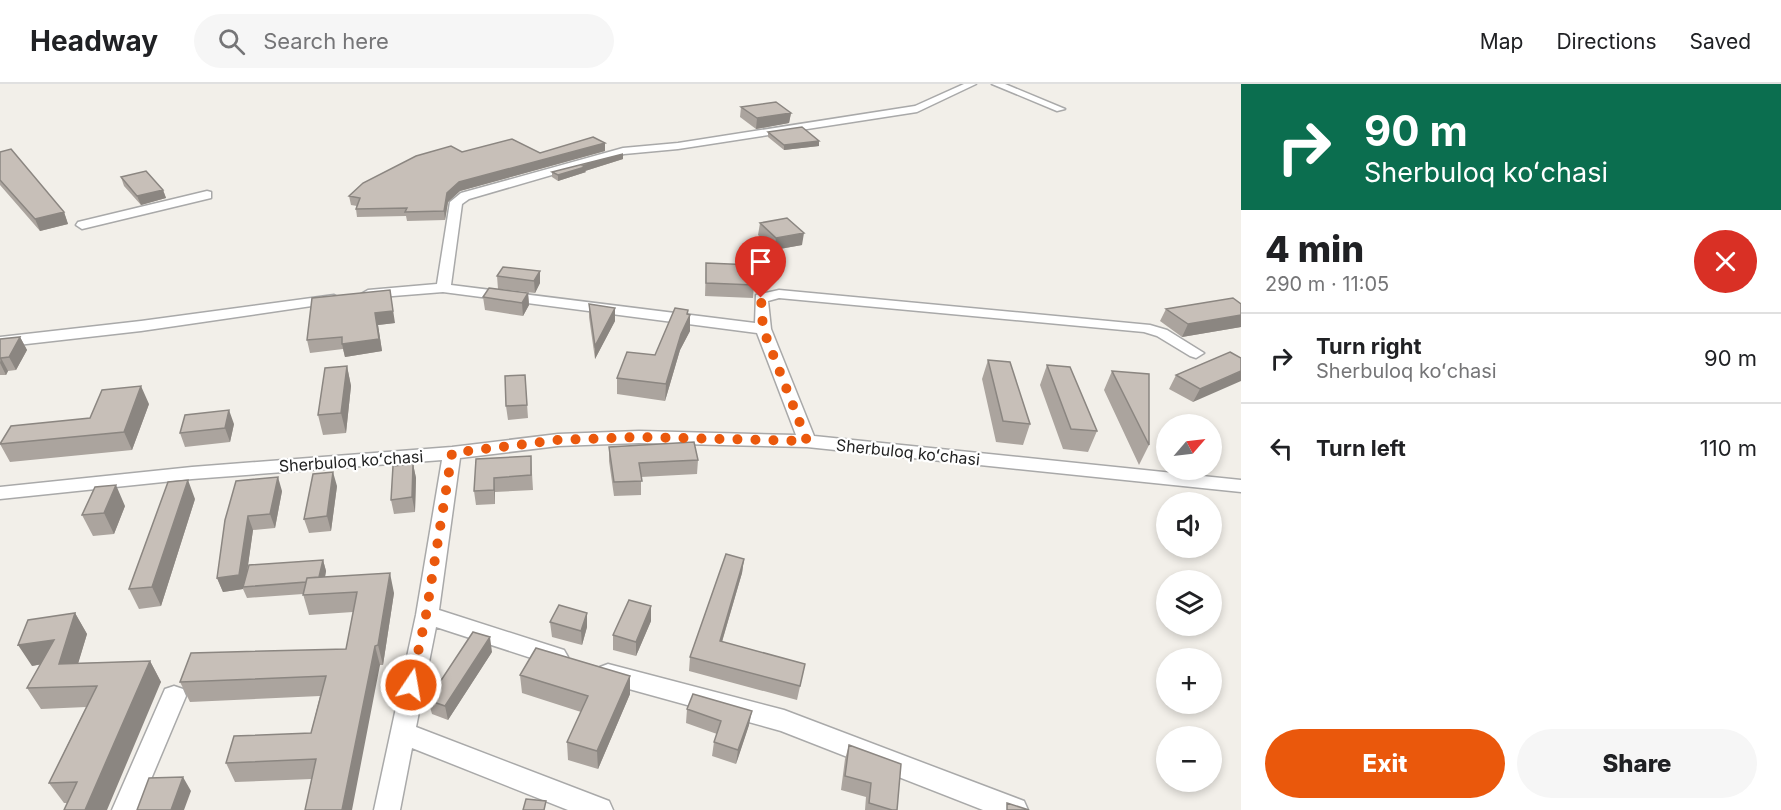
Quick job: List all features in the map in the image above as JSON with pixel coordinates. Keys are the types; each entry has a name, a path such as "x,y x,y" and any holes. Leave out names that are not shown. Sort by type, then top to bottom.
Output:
{"street":[{"path":"443,288 456,202 465,196 623,151 678,146 917,109 971,84"},
{"path":"996,84 1060,109"},
{"path":"82,225 207,195"},
{"path":"0,342 376,293 443,288 763,329"},
{"path":"807,441 763,329 761,298 778,294 1145,328 1162,333 1196,353"},
{"name":"Sherbuloq koʻchasi","path":"0,493 192,472 452,453 558,440 639,437 807,441 1241,486"},
{"path":"387,810 426,615 452,453"},
{"path":"426,615 580,665 784,721 1015,810"},
{"path":"125,810 174,696"},
{"path":"401,732 600,810"}],"building":[{"path":"776,102 791,113 757,118 741,107"},
{"path":"802,127 819,141 784,145 768,132"},
{"path":"593,137 605,143 459,182 447,193 444,211 405,212 407,208 356,209 360,198 349,196 363,183 416,156 451,146 462,152 512,139 540,153"},
{"path":"11,149 64,212 35,219 0,180 0,152"},
{"path":"623,154 558,175 552,172"},
{"path":"146,171 163,190 137,196 121,177"},
{"path":"787,218 804,233 776,238 760,223"},
{"path":"706,263 753,265 754,285 706,283"},
{"path":"503,267 540,271 534,281 497,276"},
{"path":"489,288 528,293 522,303 483,297"},
{"path":"390,290 393,311 375,313 379,339 342,344 342,337 307,340 312,298"},
{"path":"1233,298 1241,304 1241,315 1188,324 1166,309"},
{"path":"589,304 615,308 595,346"},
{"path":"675,308 688,310 687,314 690,315 681,334 666,384 617,378 627,352 655,355"},
{"path":"20,337 9,357 0,359 0,339"},
{"path":"1230,352 1241,358 1241,371 1200,389 1176,375"},
{"path":"988,360 1010,362 1030,424 1003,421"},
{"path":"1047,365 1070,367 1097,431 1071,429"},
{"path":"347,366 341,413 318,415 325,368"},
{"path":"1112,371 1149,374 1149,445"},
{"path":"525,375 527,405 506,406 505,376"},
{"path":"141,386 124,432 0,444 11,426 90,418 102,390"},
{"path":"229,410 225,428 180,433 185,415"},
{"path":"694,442 698,460 639,463 642,481 614,482 609,447"},
{"path":"531,456 531,475 494,478 494,490 474,491 476,459"},
{"path":"413,464 412,497 391,500 393,466"},
{"path":"333,472 327,516 304,519 313,474"},
{"path":"278,477 270,514 248,516 239,575 217,578 225,520 236,481"},
{"path":"188,480 152,587 129,589 168,482"},
{"path":"116,485 104,513 82,515 95,487"},
{"path":"726,554 744,559 720,641 805,664 800,686 690,657"},
{"path":"323,560 319,577 307,578 306,582 243,587 249,565"},
{"path":"390,573 378,645 375,646 342,810 305,810 316,759 226,763 234,736 311,733 326,676 180,682 191,653 346,649 357,592 303,595 307,578"},
{"path":"629,600 651,606 636,642 613,635"},
{"path":"559,605 587,613 581,631 550,622"},
{"path":"75,613 59,664 150,661 85,810 64,810 77,782 49,783 97,686 27,688 54,640 18,645 28,620"},
{"path":"473,632 490,637 445,706 428,700"},
{"path":"536,648 630,676 597,751 567,742 588,696 520,675"},
{"path":"693,694 752,711 738,750 714,742 721,721 687,709"},
{"path":"849,745 901,764 897,810 869,803 871,783 845,776"},
{"path":"183,777 171,810 137,810 149,778"},
{"path":"526,799 546,801 544,810 523,810"},
{"path":"1007,803 1029,810 1007,810"}],"route":[{"path":"411,685 426,615 452,453 558,440 639,437 807,441 763,329 761,298"}]}
